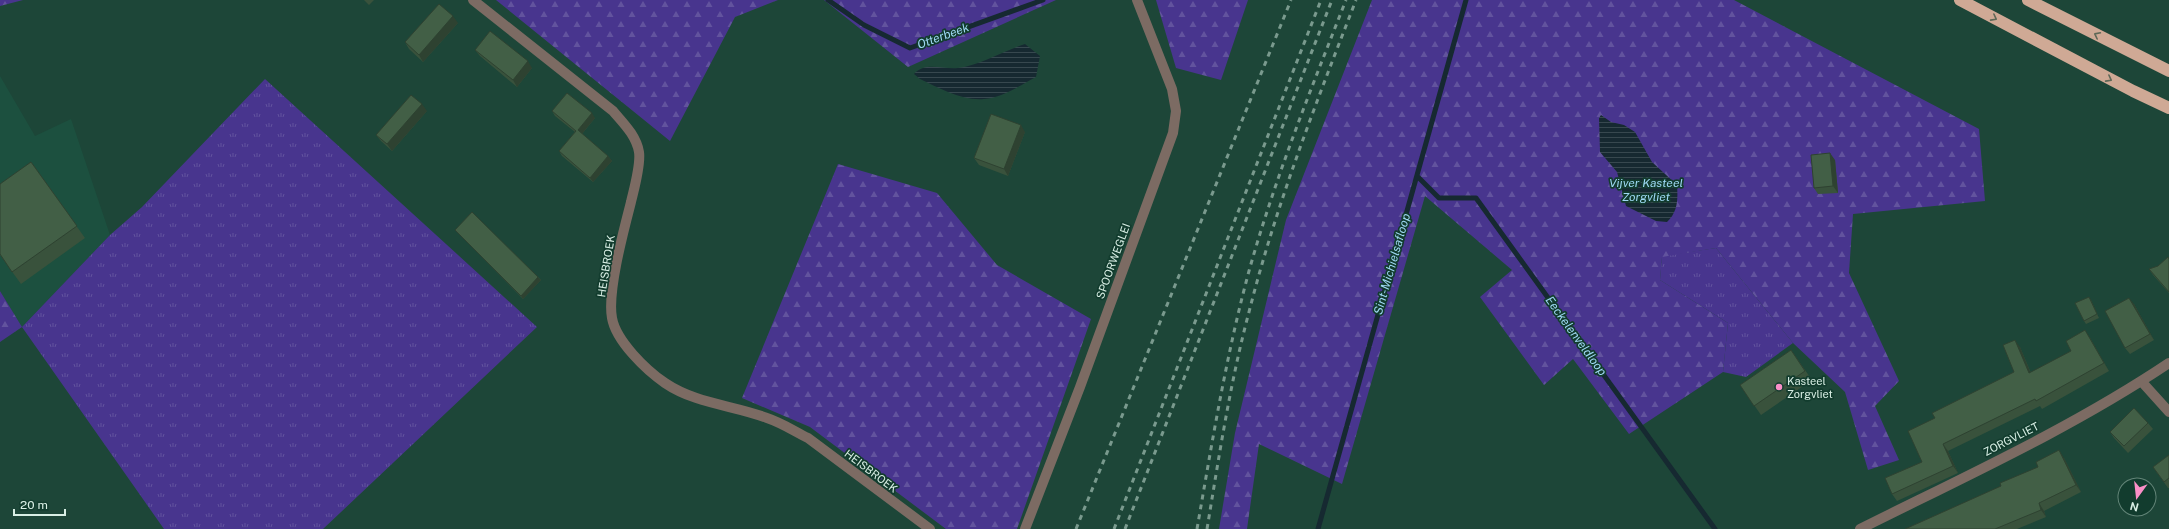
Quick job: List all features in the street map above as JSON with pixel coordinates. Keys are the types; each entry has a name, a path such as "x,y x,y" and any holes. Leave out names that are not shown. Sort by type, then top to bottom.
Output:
{"highway":[{"path":"1960,0 2126,88 2169,108"},
{"path":"2028,0 2169,71"}],"street":[{"name":"HEISBROEK","path":"473,0 613,111 631,133 639,152 636,182 612,295 612,319 620,338 641,364 665,383 693,398 767,417 787,426 808,438 930,529"},
{"name":"SPOORWEGLEI","path":"1025,529 1080,387 1173,133 1176,112 1172,89 1137,0"},
{"name":"ZORGVLIET","path":"1860,529 2055,430 2142,382 2169,364"},
{"path":"2142,382 2169,412"}],"shaded area":[{"path":"0,76 35,136 71,119 110,235 22,327 0,291"}],"green space":[{"path":"0,0 23,0 0,6"},
{"path":"496,0 778,0 735,17 670,141"},
{"path":"824,0 1056,0 908,67"},
{"path":"1156,0 1248,0 1221,80 1176,68"},
{"path":"1372,0 1734,0 1979,129 1985,201 1853,214 1849,273 1899,381 1875,406 1899,460 1868,470 1845,392 1793,343 1716,248 1662,257 1660,280 1728,323 1723,372 1629,434 1573,359 1544,385 1480,297 1512,270 1425,196 1342,484 1259,444 1247,529 1219,529 1235,433 1286,220"},
{"path":"265,79 537,327 323,529 164,529 22,327 110,235 142,207"},
{"path":"838,164 937,193 997,265 1091,319 1017,529 946,529 810,427 742,398"},
{"path":"1716,248 1793,343 1746,377 1723,372 1728,323 1660,280 1662,256"},
{"path":"0,291 22,327 0,342"}],"water":[{"path":"1025,44 1040,56 1036,77 1011,91 991,98 976,99 959,96 920,79 914,74 918,70 929,67 958,68 975,64"},
{"name":"Vijver Kasteel Zorgvliet","path":"1601,115 1611,122 1624,125 1635,132 1652,162 1677,185 1675,210 1667,222 1656,221 1626,206 1617,172 1600,152 1599,118"}],"building":[{"path":"439,4 453,16 419,55 405,42"},
{"path":"490,31 528,61 513,80 475,50"},
{"path":"567,93 592,113 578,130 608,156 590,178 559,151 576,131 552,111"},
{"path":"411,95 422,104 387,144 376,135"},
{"path":"991,114 1021,125 1004,169 974,158"},
{"path":"1830,153 1833,186 1814,188 1811,155"},
{"path":"31,162 77,226 12,272 0,254 0,184"},
{"path":"472,212 538,277 521,296 455,230"},
{"path":"2168,257 2169,292 2149,269 2158,266"},
{"path":"2089,297 2097,314 2084,321 2075,303"},
{"path":"2129,298 2150,334 2125,348 2105,311"},
{"path":"2085,330 2104,363 2036,401 2035,399 1943,444 1953,466 1892,494 1885,478 1922,462 1908,431 1935,418 1932,413 2014,372 2003,345 2015,340 2029,373 2071,351 2066,341"},
{"path":"1791,350 1805,371 1754,406 1740,385"},
{"path":"2134,408 2148,423 2124,446 2110,432"},
{"path":"2059,450 2076,485 2039,503 2041,510 1995,529 1905,529 2001,486 2000,483 2038,467 2036,462"},
{"path":"2169,455 2169,478 2164,482 2153,467"}],"waterway":[{"name":"Otterbeek","path":"828,0 864,25 910,48 1043,0"},
{"name":"Sint-Michielsafloop","path":"1318,529 1466,0"},
{"name":"Eeckelenveldloop","path":"1417,176 1439,198 1476,198 1715,529"}],"railway":[{"path":"1076,529 1291,0"},
{"path":"1114,529 1321,0"},
{"path":"1125,529 1332,0"},
{"path":"1197,529 1226,367 1249,271 1282,168 1346,0"},
{"path":"1207,529 1242,339 1260,272 1284,193 1356,0"}],"place":[{"name":"Kasteel Zorgvliet","path":"1779,387"}]}
